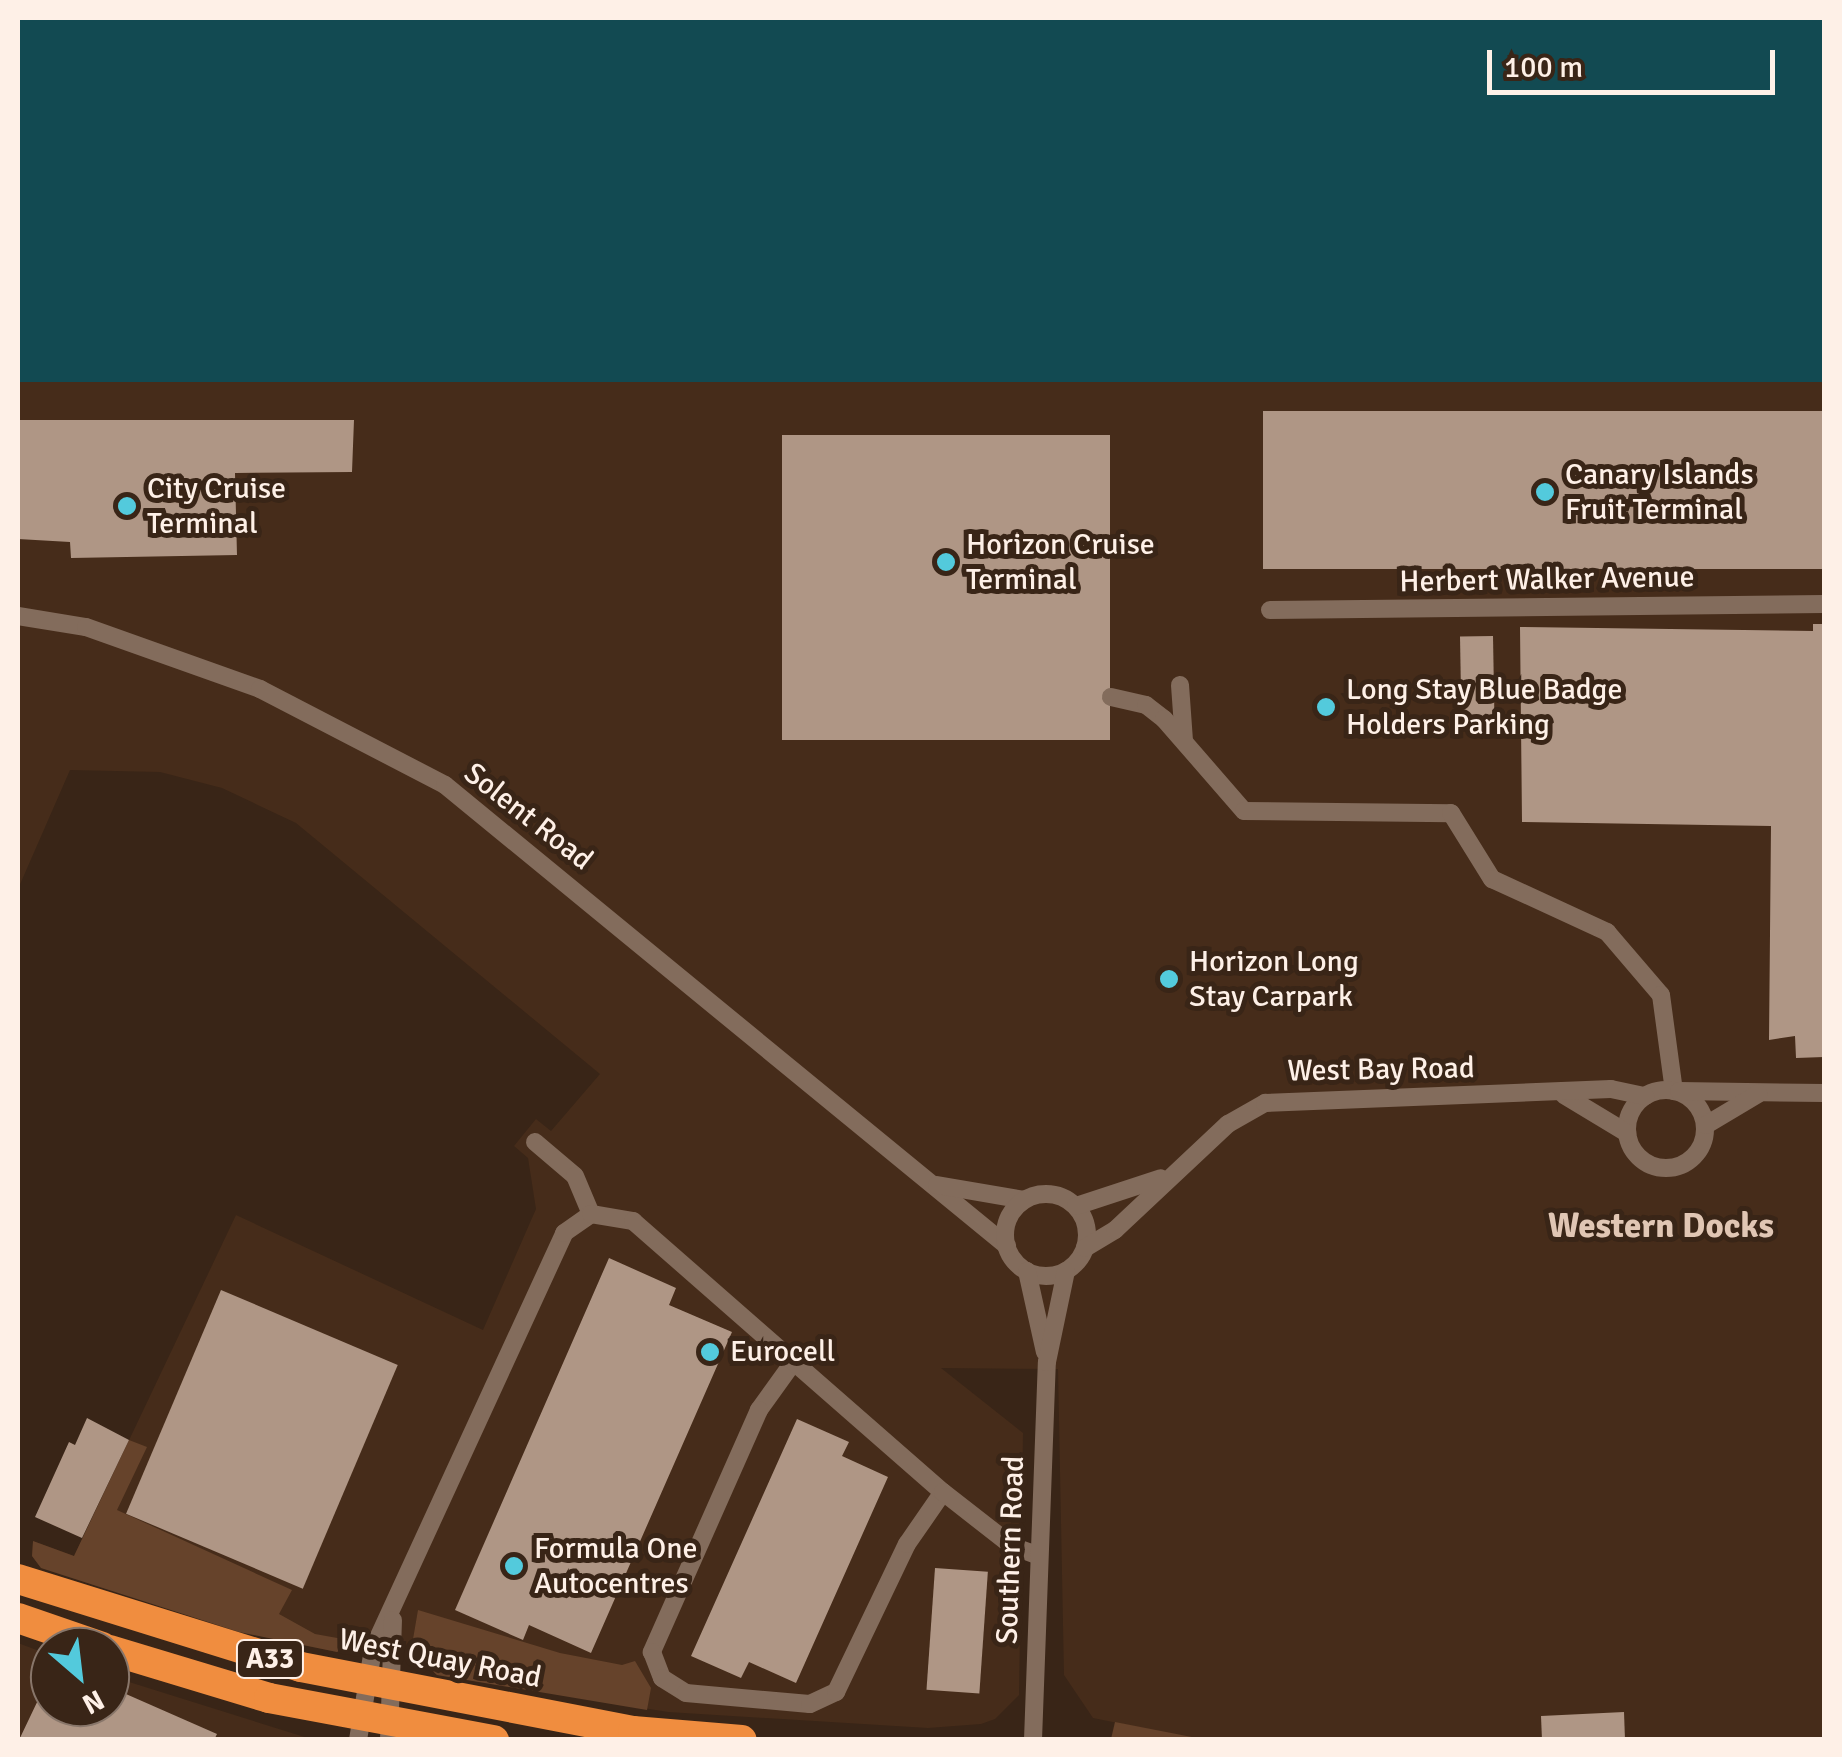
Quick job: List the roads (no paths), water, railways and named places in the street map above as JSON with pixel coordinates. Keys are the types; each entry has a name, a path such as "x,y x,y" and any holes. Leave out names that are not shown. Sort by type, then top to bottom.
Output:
{"highway":[{"name":"West Quay Road","path":"18,1578 222,1647 378,1683 633,1731 742,1740"},
{"path":"18,1618 44,1627"},
{"name":"A33","path":"130,1656 359,1728 494,1740"}],"street":[{"name":"Herbert Walker Avenue","path":"1270,610 1824,604"},
{"name":"Solent Road","path":"18,616 86,627 260,689 445,786 936,1185 953,1207 1007,1246"},
{"path":"1180,685 1184,741"},
{"path":"1110,697 1146,705 1184,741 1244,811 1451,814 1486,874 1607,932 1661,995 1676,1091 1697,1104 1706,1125"},
{"path":"1759,1094 1706,1125 1694,1157 1668,1169 1636,1156 1626,1133 1630,1112 1645,1096 1720,1087 1759,1094 1824,1093"},
{"name":"West Bay Road","path":"1085,1248 1127,1219 1166,1176 1247,1110 1288,1097 1611,1090 1645,1096"},
{"path":"1564,1094 1626,1133"},
{"path":"535,1142 575,1176 592,1214"},
{"name":"West Bay Road","path":"1076,1206 1166,1176"},
{"name":"Solent Road","path":"936,1185 1024,1200"},
{"path":"1051,1194 1076,1206 1086,1226 1085,1248 1066,1271 1028,1271 1007,1246 1008,1220 1024,1200 1051,1194"},
{"path":"390,1731 373,1650 393,1617 564,1233 592,1214 633,1221 792,1364 943,1492 1012,1546 1037,1556"},
{"name":"Southern Road","path":"1028,1271 1047,1362"},
{"name":"Southern Road","path":"1033,1740 1047,1362 1066,1271"},
{"path":"792,1364 758,1410 652,1652 662,1678 686,1693 810,1704 836,1692 907,1544 943,1492"},
{"path":"359,1728 378,1683 393,1617"}],"water":[{"path":"18,18 1824,18 1824,382 18,382"}],"place":[{"name":"Canary Islands Fruit Terminal","path":"1545,492"},
{"name":"City Cruise Terminal","path":"127,506"},
{"name":"Horizon Cruise Terminal","path":"946,562"},
{"name":"Long Stay Blue Badge Holders Parking","path":"1326,707"},
{"name":"Horizon Long Stay Carpark","path":"1169,979"},
{"name":"Eurocell","path":"710,1352"},
{"name":"Formula One Autocentres","path":"514,1566"}],"district":[{"name":"Western Docks","path":"1661,1226"}]}
